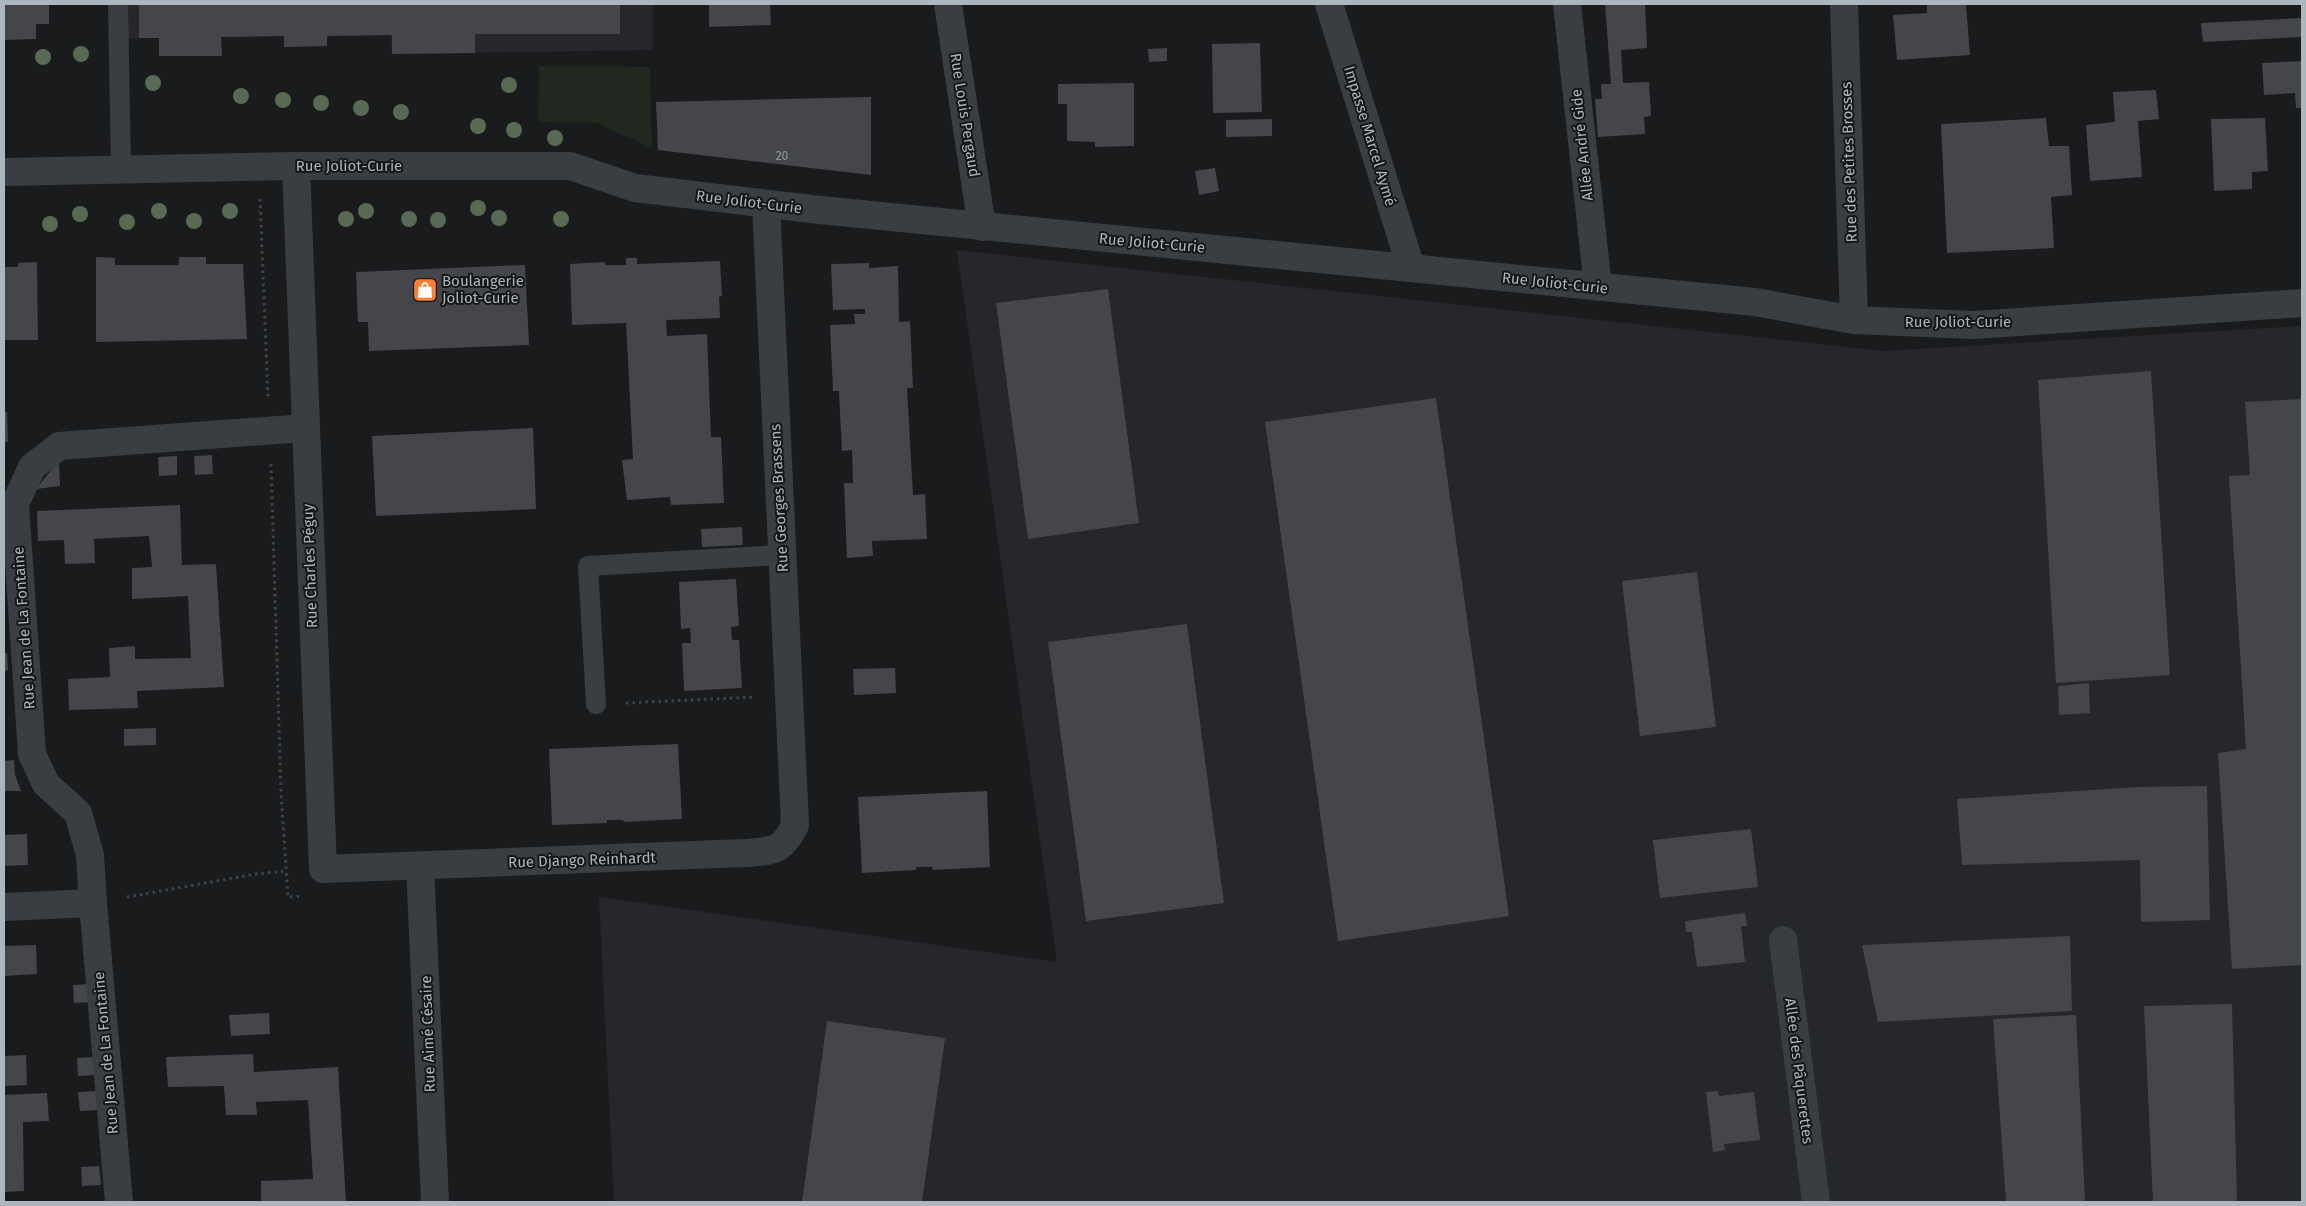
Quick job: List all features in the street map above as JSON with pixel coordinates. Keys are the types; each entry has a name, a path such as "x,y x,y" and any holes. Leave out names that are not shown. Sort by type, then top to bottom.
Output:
{"street":[{"name":"Rue Louis Pergaud","path":"948,4 982,227"},
{"name":"Impasse Marcel Aymé","path":"1329,4 1411,268"},
{"name":"Allée André Gide","path":"1567,4 1598,287"},
{"name":"Rue des Petites Brosses","path":"1844,4 1854,320"},
{"name":"Rue Joliot-Curie","path":"4,172 296,166 570,166 635,188 766,204 982,227 1755,302 1854,320 1973,325 2302,303"},
{"name":"Rue Charles Péguy","path":"296,166 323,869"},
{"name":"Rue Georges Brassens","path":"766,204 793,793"},
{"name":"Rue Jean de La Fontaine","path":"119,1202 90,855 78,814 46,784 32,754 15,504 32,467 59,446 305,428"},
{"name":"Rue Django Reinhardt","path":"323,869 774,851 788,840 795,825 793,793"},
{"name":"Rue Aimé Césaire","path":"420,866 435,1202"},
{"path":"4,907 93,903"},
{"name":"Allée des Pâquerettes","path":"1783,940 1816,1202"}],"lane":[{"path":"118,4 121,170"},
{"path":"596,704 588,566 782,555"}],"path":[{"path":"596,704 788,695"},
{"path":"93,903 256,874 286,871"}],"shaded area":[{"path":"112,4 653,4 653,50 392,54 391,35 328,36 327,46 284,47 284,36 221,37 222,56 159,56 159,38 112,39"},
{"path":"539,66 650,67 652,148 596,123 538,122"},
{"path":"957,250 1883,351 2302,326 2302,1202 614,1202 599,897 1057,962"}],"building":[{"path":"4,4 49,4 49,24 36,24 36,39 4,40"},
{"path":"139,4 620,4 620,34 475,34 475,53 392,54 392,35 327,36 327,46 284,47 284,36 221,37 222,56 159,56 159,38 139,38"},
{"path":"709,4 770,4 771,25 709,27"},
{"path":"1605,4 1645,4 1647,48 1621,50 1623,83 1649,82 1651,116 1644,117 1645,134 1598,137 1595,99 1602,99 1601,84 1611,84"},
{"path":"1927,4 1966,4 1970,55 1897,60 1893,15 1927,13"},
{"path":"2302,18 2302,37 2203,42 2201,23"},
{"path":"1260,43 1262,112 1213,113 1212,44"},
{"path":"1167,48 1167,61 1149,62 1148,49"},
{"path":"2302,61 2302,108 2296,108 2295,93 2264,95 2262,63"},
{"path":"1134,83 1134,146 1095,147 1095,142 1067,141 1067,104 1058,104 1058,84"},
{"path":"2156,90 2159,119 2138,121 2142,177 2090,181 2086,125 2115,122 2113,92"},
{"path":"871,97 871,175 658,150 656,102"},
{"path":"2046,118 2049,146 2069,146 2072,195 2051,197 2054,248 1947,253 1941,124"},
{"path":"2265,118 2268,171 2252,172 2252,189 2214,191 2211,119"},
{"path":"1272,119 1272,136 1226,137 1226,120"},
{"path":"1215,168 1219,191 1199,195 1195,171"},
{"path":"96,257 115,258 115,265 179,265 179,257 206,257 206,264 243,264 247,339 96,342"},
{"path":"626,258 637,258 637,264 720,261 722,296 719,297 720,318 666,320 667,336 707,334 711,437 721,437 724,503 671,505 670,497 627,500 622,460 633,459 626,323 572,325 570,264 605,262 605,265 626,265"},
{"path":"37,262 38,340 4,340 4,267 18,267 18,263"},
{"path":"869,263 869,268 898,266 899,322 910,321 913,388 907,388 913,495 925,494 927,539 872,541 873,556 847,558 844,483 853,483 852,450 842,451 839,391 833,391 830,325 855,324 854,314 865,314 865,309 833,310 831,264"},
{"path":"525,265 529,345 369,351 368,322 358,322 356,272"},
{"path":"1108,289 1139,523 1028,539 996,303"},
{"path":"2151,371 2170,675 2056,683 2038,380"},
{"path":"1436,398 1509,916 1338,941 1265,422"},
{"path":"2302,399 2302,965 2232,969 2218,753 2246,749 2229,476 2250,475 2245,402"},
{"path":"4,412 7,412 8,442 4,442"},
{"path":"533,428 536,509 376,516 372,436"},
{"path":"212,455 213,474 195,475 194,456"},
{"path":"177,456 177,475 159,476 158,457"},
{"path":"59,463 60,486 36,489 53,468"},
{"path":"180,505 182,565 216,564 224,687 137,691 138,708 69,710 68,679 110,677 109,648 135,646 135,659 191,658 188,596 132,599 132,568 152,567 149,536 94,539 95,563 65,564 64,540 38,541 37,511"},
{"path":"742,527 743,545 702,547 701,529"},
{"path":"1697,572 1716,727 1640,736 1622,581"},
{"path":"736,579 739,626 731,627 732,640 739,640 742,688 684,691 682,643 691,643 690,628 681,629 679,582"},
{"path":"1187,624 1224,903 1086,921 1048,642"},
{"path":"4,653 7,653 8,670 4,671"},
{"path":"895,668 896,693 854,695 853,669"},
{"path":"2089,683 2090,713 2059,715 2058,686"},
{"path":"156,728 156,745 124,746 124,729"},
{"path":"678,744 682,819 624,822 623,820 607,820 607,823 552,825 549,749"},
{"path":"14,760 15,775 21,791 4,791 4,761"},
{"path":"2207,786 2210,920 2141,922 2140,860 1962,865 1957,799 2138,787"},
{"path":"987,791 990,867 933,870 932,867 916,867 916,870 862,873 858,797"},
{"path":"1751,829 1758,887 1660,898 1653,840"},
{"path":"27,834 28,865 4,866 4,835"},
{"path":"1745,913 1747,926 1741,926 1745,962 1697,967 1692,932 1686,932 1685,921"},
{"path":"2070,936 2072,1011 1878,1022 1862,945"},
{"path":"36,945 37,974 4,976 4,946"},
{"path":"92,984 93,1002 74,1003 73,985"},
{"path":"2232,1004 2237,1202 2153,1202 2144,1006"},
{"path":"269,1013 270,1034 231,1036 229,1015"},
{"path":"2076,1015 2085,1202 2006,1202 1993,1019"},
{"path":"827,1021 945,1038 922,1202 802,1202"},
{"path":"253,1054 254,1072 338,1067 346,1202 261,1202 261,1181 313,1179 308,1100 256,1102 257,1115 226,1115 224,1086 168,1087 166,1057"},
{"path":"26,1055 27,1085 4,1086 4,1056"},
{"path":"95,1057 96,1075 78,1076 77,1058"},
{"path":"96,1091 97,1110 80,1111 78,1092"},
{"path":"1718,1091 1719,1096 1754,1092 1760,1140 1724,1144 1725,1150 1713,1152 1706,1092"},
{"path":"47,1093 49,1121 23,1122 24,1191 4,1192 4,1095"},
{"path":"99,1166 101,1185 82,1186 81,1167"}],"place":[{"name":"Boulangerie Joliot-Curie","path":"425,290"}]}
